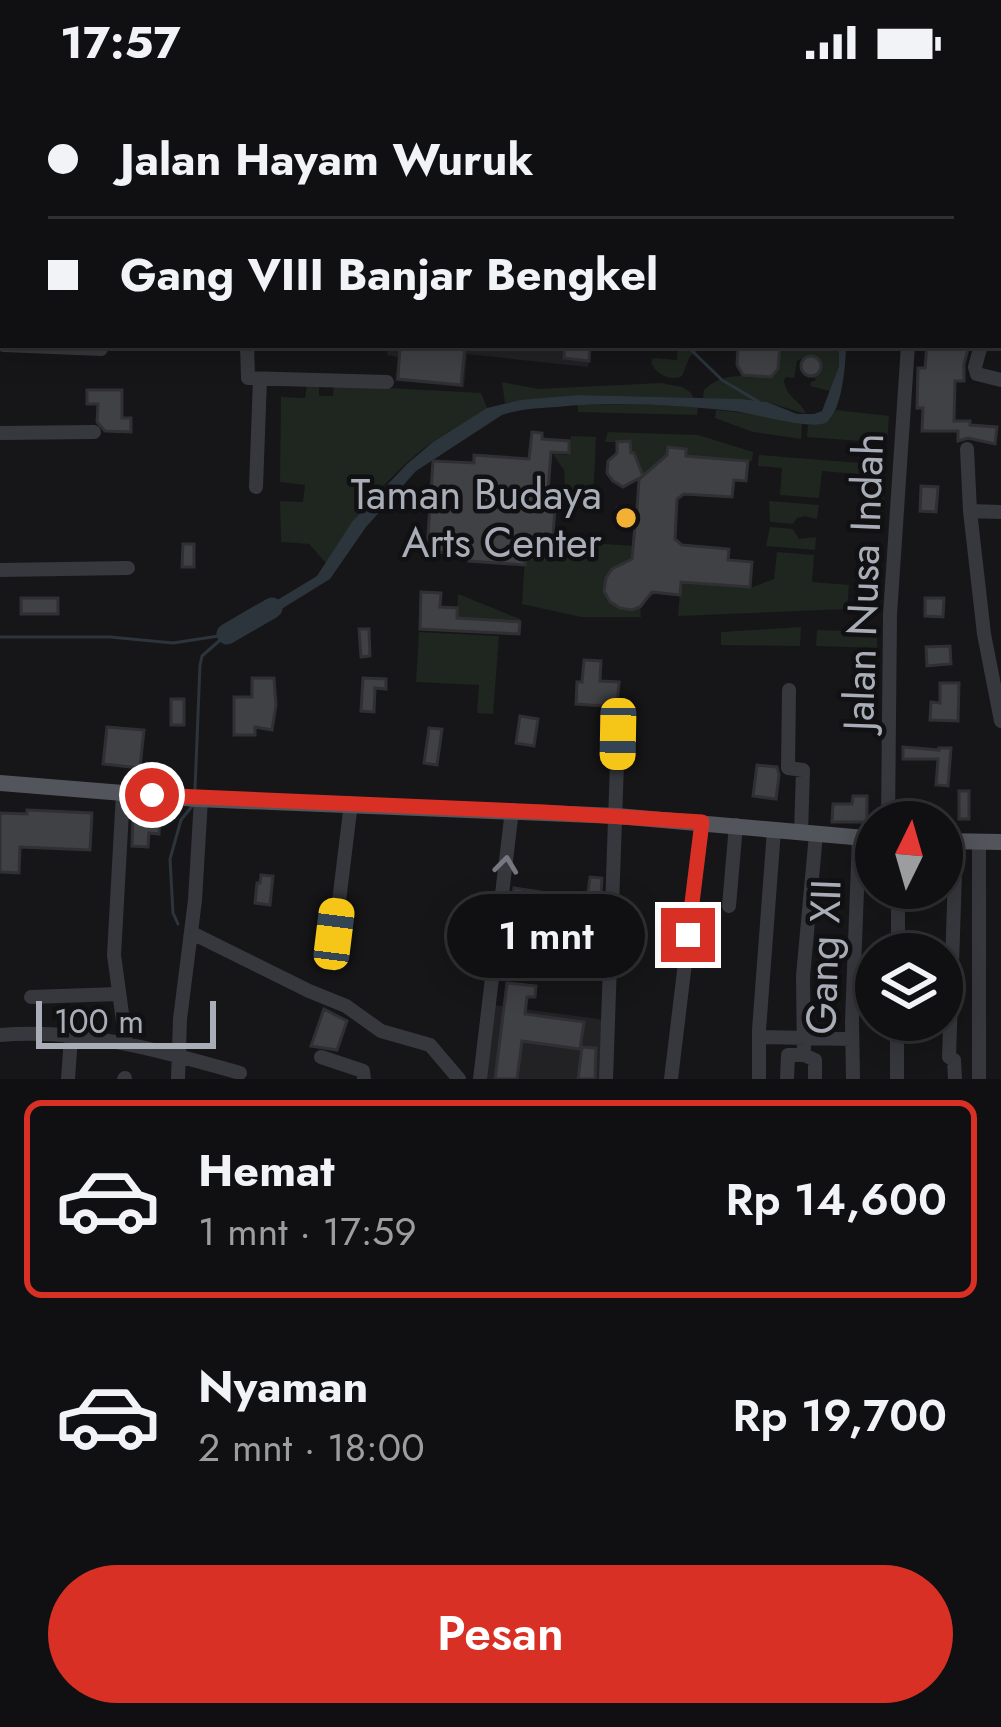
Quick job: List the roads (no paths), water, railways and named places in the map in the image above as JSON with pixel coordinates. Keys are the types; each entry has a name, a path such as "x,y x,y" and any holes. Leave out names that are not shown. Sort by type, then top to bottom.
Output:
{"main road":[{"path":"0,784 193,798 617,816 855,837"},
{"path":"963,842 1001,842"}],"street":[{"path":"76,348 101,349"},
{"path":"248,348 247,377 387,382"},
{"name":"Jalan Nusa Indah","path":"888,801 890,615 908,348"},
{"path":"980,348 977,374 1001,380"},
{"path":"256,488 260,379"},
{"path":"0,433 94,432"},
{"path":"967,449 984,634 1001,721"},
{"path":"970,511 1001,512"},
{"path":"0,570 128,568"},
{"path":"789,690 788,768 803,770 813,891 803,976 804,1055"},
{"path":"606,1079 618,734"},
{"path":"123,793 114,955 125,1043"},
{"path":"178,1079 180,1019 192,935 193,798"},
{"path":"334,934 351,803"},
{"path":"480,1079 512,810"},
{"path":"671,1079 702,822"},
{"path":"730,906 736,826"},
{"path":"759,1079 774,830"},
{"path":"979,842 979,1079"},
{"name":"Gang XII","path":"853,1079 862,909"},
{"path":"949,909 949,1058 954,1060 955,1079"},
{"path":"192,935 350,1008 381,1031 430,1045 459,1079"},
{"path":"31,997 118,994"},
{"path":"0,1035 125,1043 240,1073"},
{"path":"763,1036 852,1039"},
{"path":"68,1079 71,1037"},
{"path":"896,1079 897,1041"},
{"path":"788,1079 788,1055 815,1060 815,1079"},
{"path":"321,1057 363,1071 364,1079"}],"waterway":[{"path":"689,348 722,380 759,402"},
{"path":"227,634 272,608"},
{"path":"195,789 200,665 202,656 227,634"},
{"path":"0,637 110,637 173,643 225,635"},
{"path":"178,924 173,913 170,859 181,820 193,805"}],"place":[{"name":"Taman Budaya Arts Center","path":"626,518"}]}
